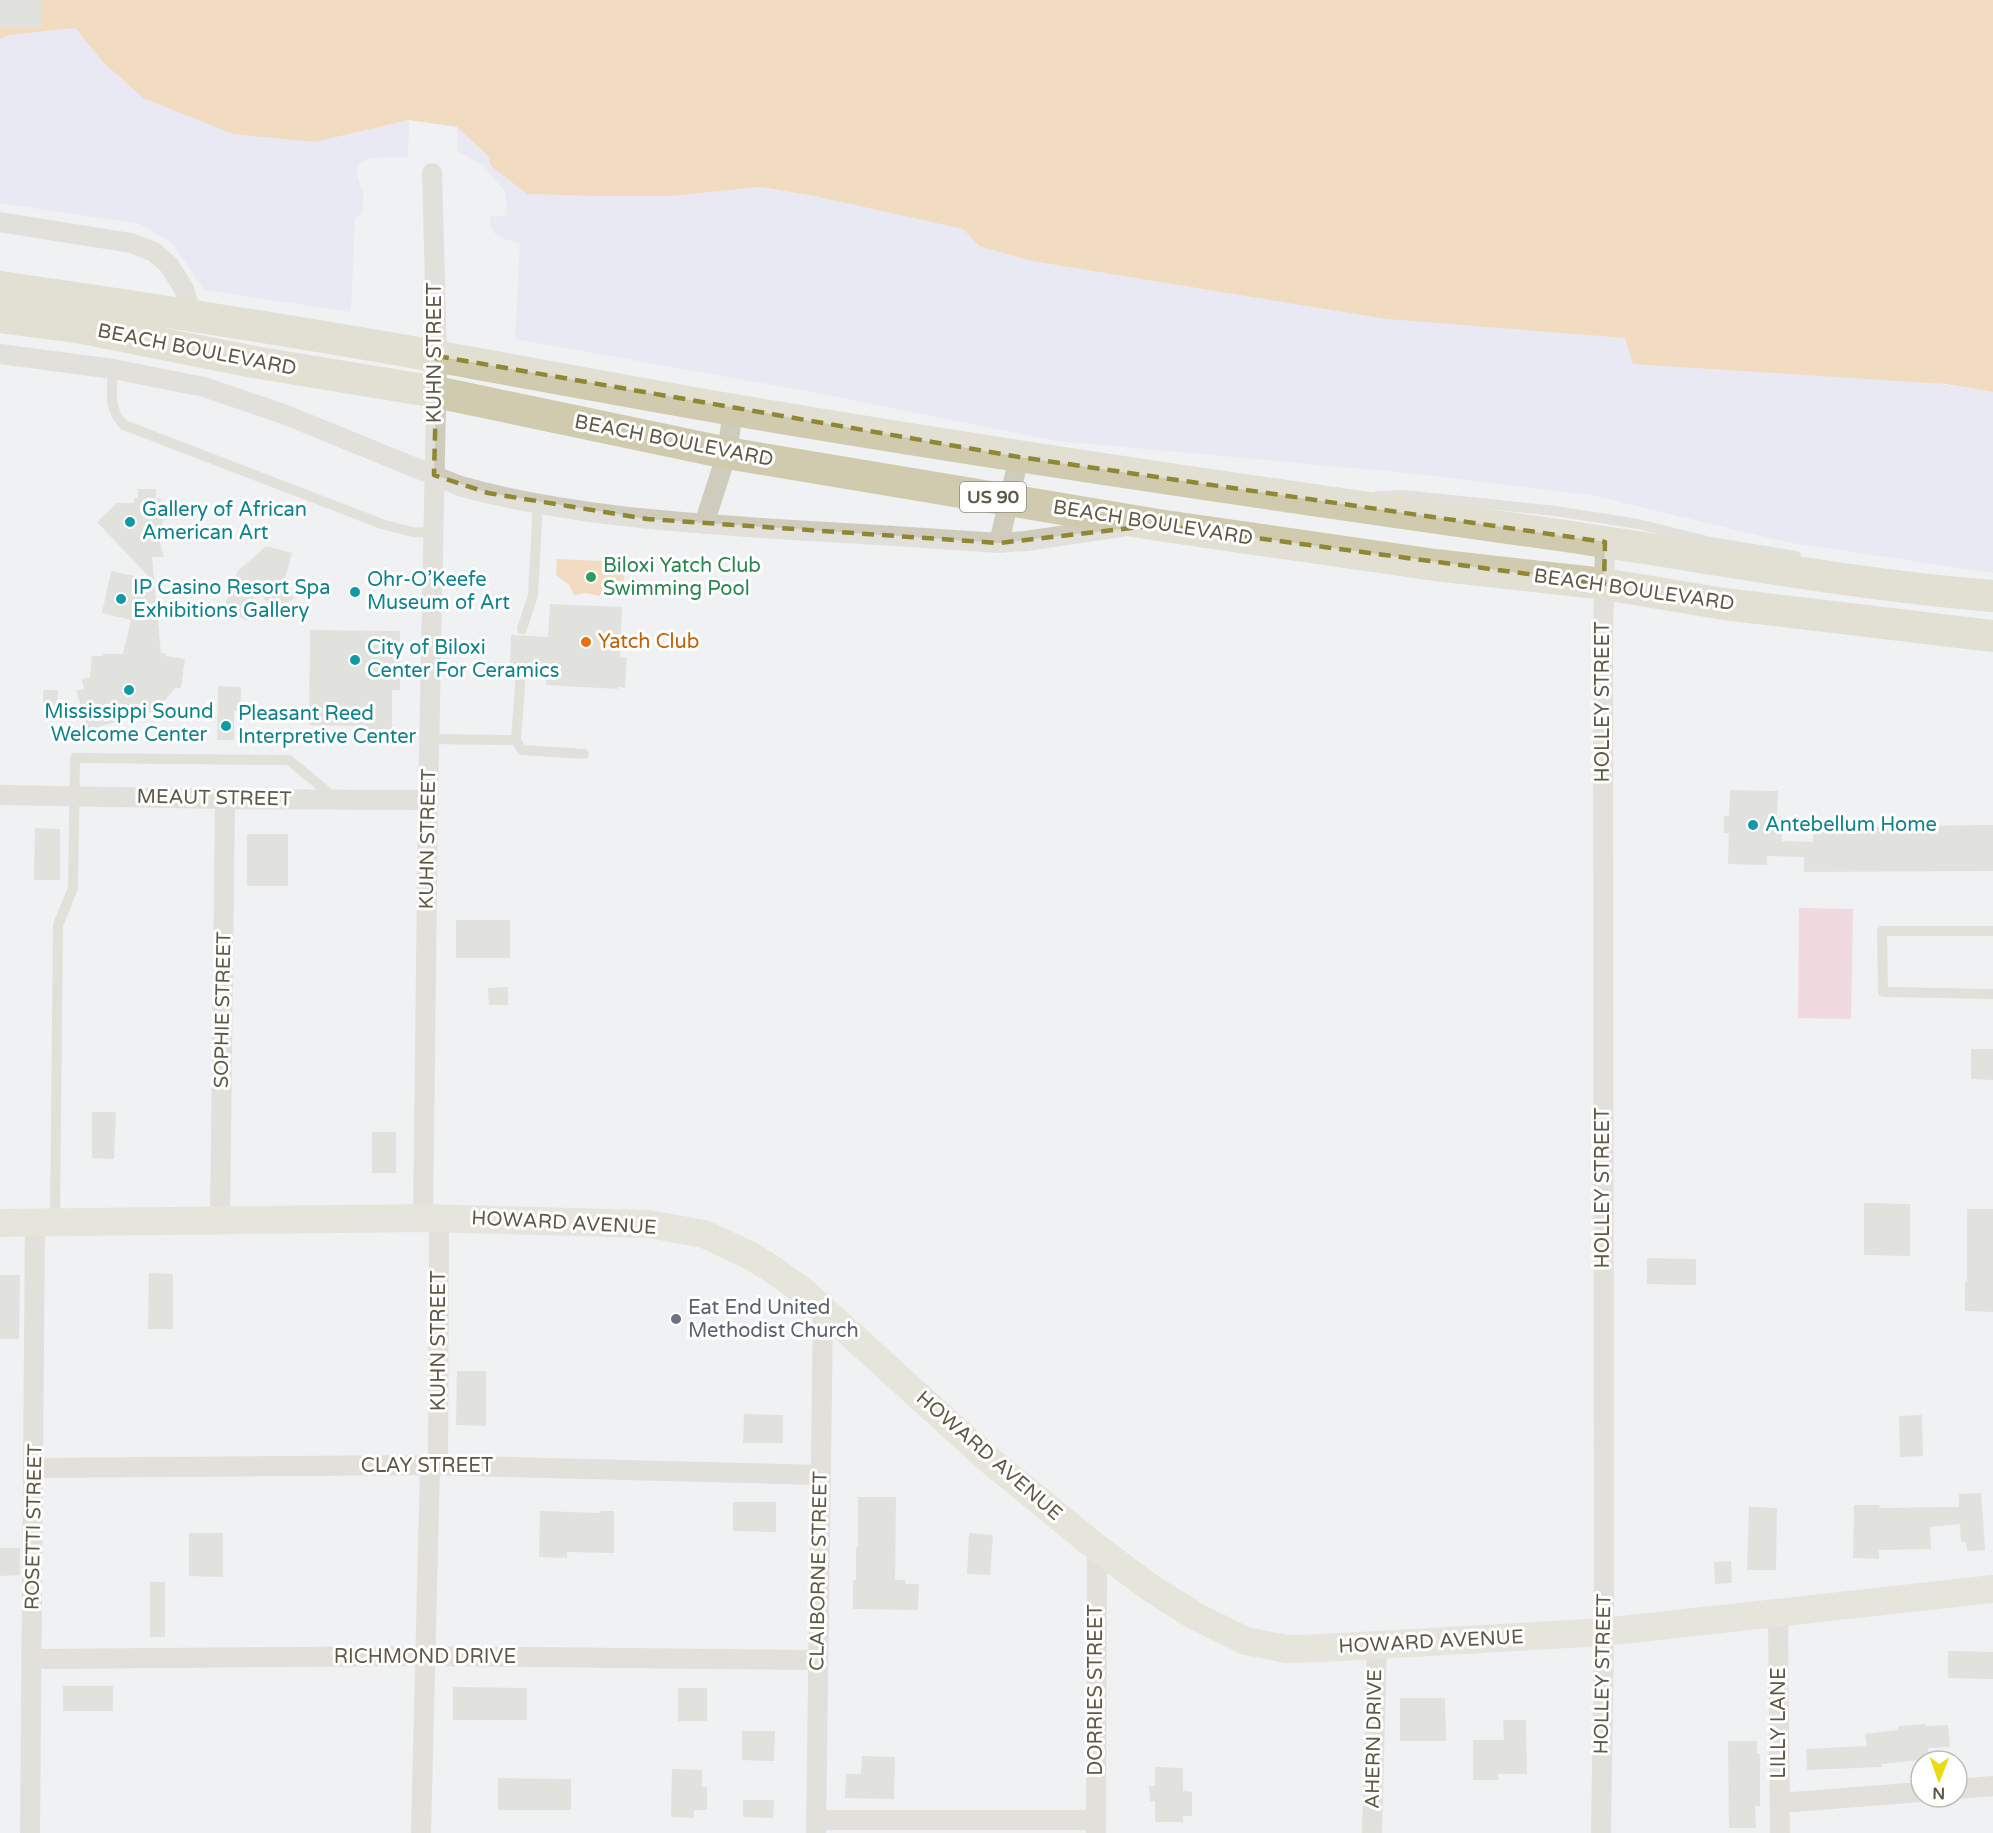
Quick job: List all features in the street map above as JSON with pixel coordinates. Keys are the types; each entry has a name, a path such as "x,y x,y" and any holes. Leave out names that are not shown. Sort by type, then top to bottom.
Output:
{"main road":[{"name":"BEACH BOULEVARD","path":"0,287 192,315 437,356 733,410 1019,457 1605,542 1780,570 1988,596"},
{"name":"BEACH BOULEVARD","path":"0,316 77,327 255,362 436,392 727,453 1158,525 1435,565 1604,584 1724,604 1993,636"},
{"name":"HOWARD AVENUE","path":"0,1222 431,1218 649,1224 704,1234 749,1255 804,1292 987,1458 1097,1548 1197,1617 1246,1641 1286,1648 1324,1648 1604,1632 1993,1589"}],"street":[{"name":"KUHN STREET","path":"421,1833 425,1656 434,1465 428,800 437,356 432,172"},
{"path":"0,222 131,243 154,252 169,265 184,289 192,315"},
{"path":"0,354 113,369 204,387 286,415 460,486 488,494 647,519 999,543 1026,541 1107,527 1158,525"},
{"path":"704,524 727,453 733,410"},
{"path":"999,543 1019,457"},
{"name":"HOLLEY STREET","path":"1601,1833 1604,1632 1605,542"},
{"name":"MEAUT STREET","path":"0,795 428,800"},
{"name":"SOPHIE STREET","path":"220,1220 225,799"},
{"name":"ROSETTI STREET","path":"30,1833 34,1468 45,1222"},
{"name":"CLAIBORNE STREET","path":"816,1826 823,1310"},
{"name":"CLAY STREET","path":"34,1468 434,1465 820,1474"},
{"name":"DORRIES STREET","path":"1096,1826 1097,1548"},
{"name":"LILLY LANE","path":"1778,1613 1780,1833"},
{"name":"AHERN DRIVE","path":"1372,1833 1377,1644"},
{"name":"RICHMOND DRIVE","path":"32,1659 425,1656 818,1660"},
{"path":"1969,1788 1993,1786"},
{"path":"1780,1803 1909,1793"},
{"path":"816,1826 1096,1826"}],"lane":[{"path":"113,369 111,398 118,419 124,425 382,524 413,532 433,533"},
{"path":"1319,502 1367,496 1403,495 1556,511 1638,524 1711,542 1802,557"},
{"path":"522,629 533,595 538,502"},
{"path":"1893,574 1988,596"},
{"path":"520,671 516,740 522,750 584,754"},
{"path":"429,739 516,740"},
{"path":"45,1222 58,926 73,888 75,758 289,760 337,799"},
{"path":"1993,931 1882,930 1883,992 1993,993"}],"highlighted area":[{"path":"437,356 1019,457 1605,542 1604,584 1158,525 999,543 647,519 488,493 434,475"}],"shaded area":[{"path":"0,0 1993,0 1993,392 1945,384 1633,364 1625,338 1387,319 1032,261 979,246 963,229 814,196 760,187 672,196 527,194 491,166 488,156 457,127 409,120 315,142 233,134 143,98 103,62 75,28 10,35 0,39"},
{"name":"Biloxi Yatch Club Swimming Pool","path":"557,559 625,562 624,579 607,587 599,596 586,593 574,595 569,585 556,575"},
{"path":"1799,908 1853,909 1851,1019 1798,1018"}],"sand":[{"path":"75,28 103,62 315,142 409,120 408,157 370,158 361,162 356,171 364,197 362,214 355,218 351,312 204,290 172,243 140,224 0,203 0,39 10,35"},
{"path":"457,127 527,194 672,196 760,187 814,196 963,229 979,246 1032,261 1387,318 1626,338 1993,392 1993,573 1786,542 1591,495 1408,473 1057,441 823,394 515,339 520,244 499,236 492,229 490,217 506,215 505,192 483,165 457,151"}],"building":[{"path":"0,0 41,0 41,27 0,27"},
{"path":"138,489 156,489 156,498 161,499 158,514 165,519 162,523 165,528 158,534 164,557 152,557 161,653 185,659 181,688 175,688 157,710 88,730 76,690 84,690 82,679 90,677 92,656 123,654 131,620 102,613 111,571 152,580 97,522 117,503 134,503 134,498 138,498"},
{"path":"266,546 292,553 283,586 295,598 273,611 257,589 247,621 224,608 238,571"},
{"path":"550,604 622,607 620,657 627,658 625,688 546,685 547,669 528,668 521,664 510,667 511,635 548,637"},
{"name":"City of Biloxi Center For Ceramics","path":"310,630 400,631 400,690 392,690 392,730 354,730 354,726 309,725"},
{"name":"Pleasant Reed Interpretive Center","path":"218,686 241,687 241,711 234,711 234,740 217,740"},
{"path":"43,690 58,690 58,718 43,718"},
{"path":"1730,790 1778,791 1777,817 1782,817 1782,841 1813,842 1813,827 1993,825 1993,871 1804,872 1804,857 1767,856 1767,865 1728,864 1729,833 1724,833 1724,816 1729,816"},
{"path":"35,828 60,829 60,880 34,880"},
{"path":"247,834 288,834 288,886 247,886"},
{"path":"456,920 510,920 510,958 456,958"},
{"path":"508,987 508,1005 489,1005 488,988"},
{"path":"1971,1049 1993,1049 1993,1080 1971,1079"},
{"path":"92,1112 116,1112 114,1159 92,1158"},
{"path":"372,1132 396,1132 396,1173 372,1173"},
{"path":"1864,1203 1910,1204 1910,1256 1864,1255"},
{"path":"1967,1209 1993,1209 1993,1312 1965,1311"},
{"path":"1647,1258 1696,1259 1696,1285 1647,1284"},
{"path":"149,1273 173,1274 173,1329 148,1329"},
{"path":"0,1275 20,1275 19,1339 0,1339"},
{"path":"457,1371 486,1371 486,1426 456,1425"},
{"path":"744,1414 783,1415 783,1443 743,1443"},
{"path":"1922,1415 1923,1456 1900,1457 1899,1416"},
{"path":"1981,1493 1985,1550 1967,1551 1966,1542 1961,1542 1960,1524 1930,1527 1931,1549 1879,1550 1879,1559 1853,1558 1854,1505 1880,1505 1879,1508 1959,1507 1959,1494"},
{"path":"858,1497 896,1497 895,1580 905,1580 905,1584 919,1584 918,1610 853,1609 853,1580 856,1580 856,1547 858,1547"},
{"path":"733,1502 776,1502 776,1532 733,1531"},
{"path":"1749,1507 1777,1508 1776,1570 1747,1570"},
{"path":"540,1511 599,1513 599,1511 614,1511 614,1553 567,1552 567,1558 539,1557"},
{"path":"189,1533 223,1533 223,1577 189,1576"},
{"path":"969,1533 993,1535 990,1575 967,1574"},
{"path":"0,1548 20,1548 20,1575 0,1576"},
{"path":"1731,1561 1732,1583 1715,1584 1714,1562"},
{"path":"150,1582 165,1582 165,1637 150,1637"},
{"path":"1948,1651 1993,1652 1993,1679 1948,1678"},
{"path":"63,1686 113,1686 113,1711 63,1711"},
{"path":"453,1687 527,1688 527,1720 453,1720"},
{"path":"678,1688 707,1688 707,1721 678,1721"},
{"path":"1400,1698 1445,1698 1446,1741 1400,1741"},
{"path":"1503,1720 1526,1720 1527,1774 1498,1774 1499,1780 1473,1780 1473,1740 1504,1740"},
{"path":"1948,1725 1950,1747 1909,1749 1909,1761 1882,1764 1882,1767 1807,1770 1806,1749 1867,1746 1865,1734 1898,1730 1898,1726"},
{"path":"742,1731 775,1731 774,1761 742,1760"},
{"path":"1728,1741 1757,1741 1757,1754 1760,1754 1760,1806 1755,1806 1756,1828 1729,1828"},
{"path":"862,1756 895,1757 894,1799 845,1798 846,1774 861,1774"},
{"path":"1155,1767 1183,1768 1183,1791 1192,1792 1192,1816 1183,1816 1183,1822 1155,1822 1155,1801 1150,1801 1149,1786 1155,1786"},
{"path":"672,1769 702,1770 702,1787 707,1787 707,1810 694,1810 694,1818 671,1817"},
{"path":"498,1778 571,1779 571,1810 498,1810"},
{"path":"743,1800 774,1800 773,1818 743,1817"}],"place":[{"name":"Gallery of African American Art","path":"130,522"},
{"name":"Biloxi Yatch Club Swimming Pool","path":"591,577"},
{"name":"Ohr-O’Keefe Museum of Art","path":"355,592"},
{"name":"IP Casino Resort Spa Exhibitions Gallery","path":"121,599"},
{"name":"Yatch Club","path":"586,642"},
{"name":"City of Biloxi Center For Ceramics","path":"355,660"},
{"name":"Mississippi Sound Welcome Center","path":"129,690"},
{"name":"Pleasant Reed Interpretive Center","path":"226,726"},
{"name":"Antebellum Home","path":"1753,825"},
{"name":"Eat End United Methodist Church","path":"676,1319"}]}
